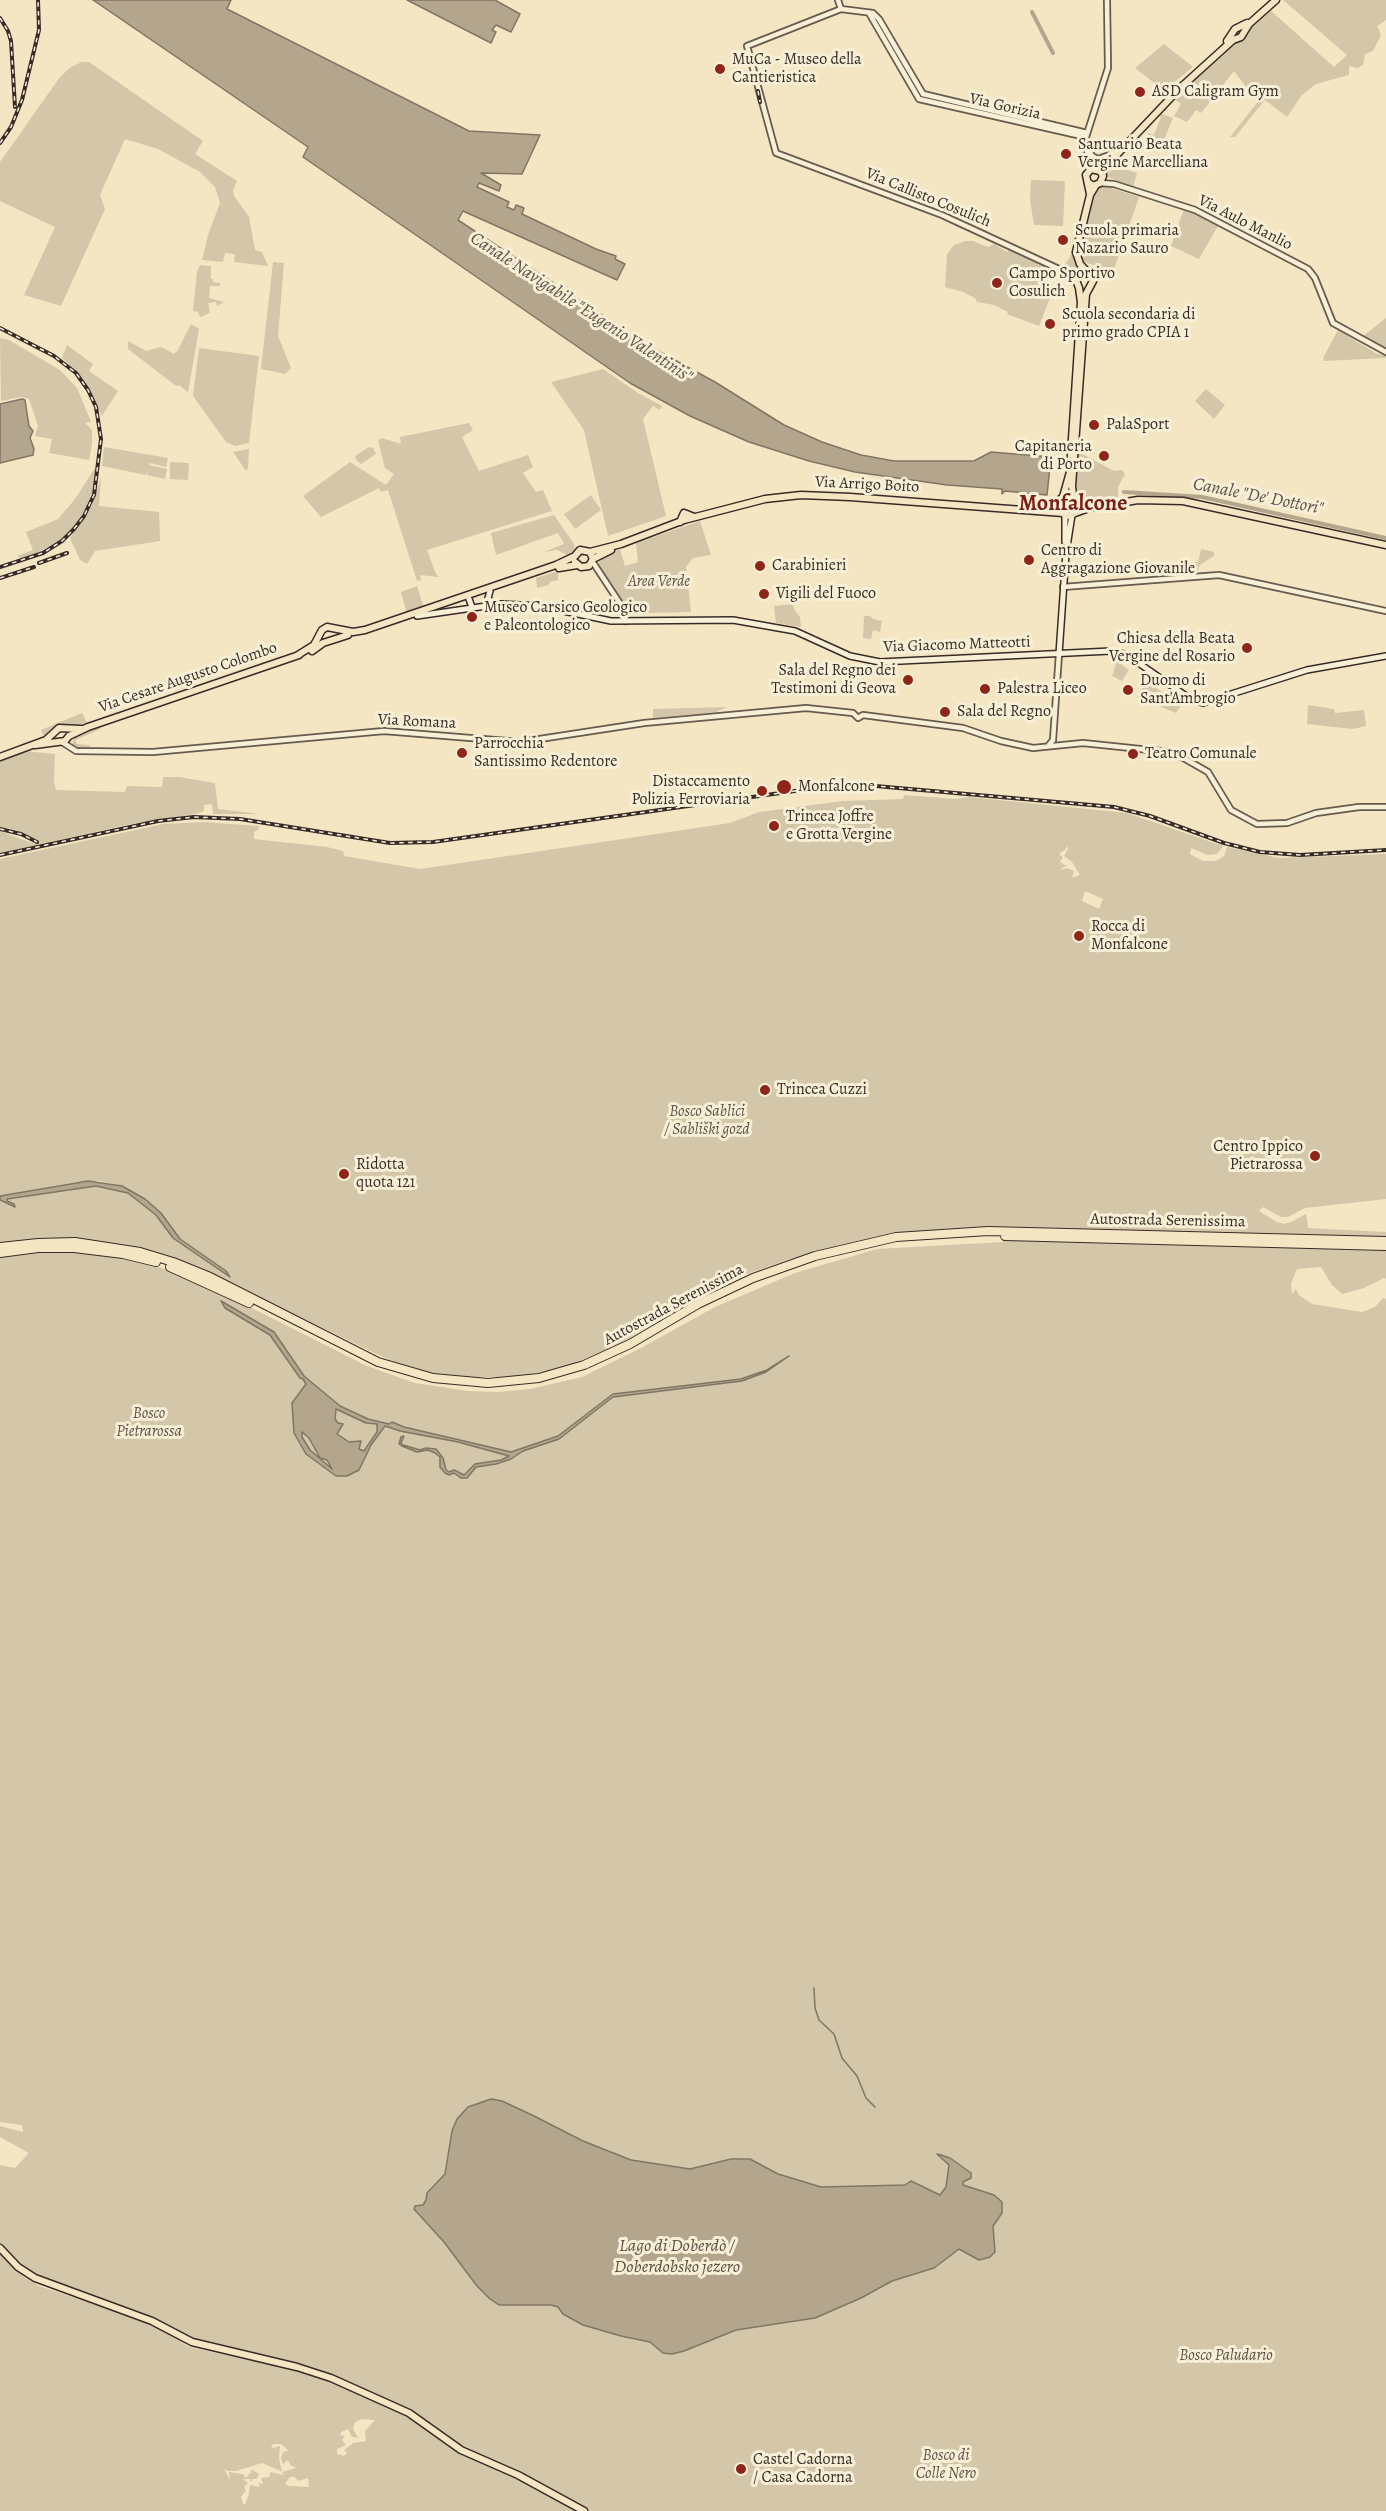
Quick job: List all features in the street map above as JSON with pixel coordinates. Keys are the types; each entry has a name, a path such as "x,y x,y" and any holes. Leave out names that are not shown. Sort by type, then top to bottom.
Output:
{"highway":[{"name":"Autostrada Serenissima","path":"0,1247 75,1242 140,1252 210,1277 378,1362 433,1378 488,1383 539,1378 584,1365 630,1344 698,1304 753,1278 824,1253 896,1238 949,1232 994,1231 1386,1241"},
{"name":"Autostrada Serenissima","path":"0,1253 38,1248 82,1249 123,1254 156,1262 207,1282 358,1360 432,1383 488,1388 540,1383 585,1370 624,1353 700,1309 755,1282 817,1260 897,1242 994,1236 1386,1246"}],"main road":[{"path":"1069,509 1084,318 1088,288 1093,281 1080,275 1077,247 1090,195 1108,164 1180,88 1272,0"},
{"path":"1098,181 1086,177 1115,153 1170,94 1276,0"},
{"path":"1093,169 1098,181"},
{"name":"Via Callisto Cosulich","path":"1080,275 1080,288"},
{"path":"1059,654 1081,302 1080,288 1088,288"},
{"path":"1039,510 1060,500 1070,472"},
{"name":"Via Arrigo Boito","path":"467,598 556,565 575,556 582,549 590,552 621,544 687,519 765,499 801,495 1039,510 1069,509"},
{"path":"1069,509 1138,500 1183,501 1386,544"},
{"name":"Via Arrigo Boito","path":"416,614 563,566 585,567 592,560 621,544"},
{"path":"590,552 592,560"},
{"path":"575,556 577,565"},
{"path":"490,591 489,600 493,604"},
{"path":"467,598 472,607"},
{"name":"Via Giacomo Matteotti","path":"416,614 493,604 524,604 597,619 741,621 795,631 856,658 880,662 1120,652 1192,700 1206,703 1290,674 1386,656"},
{"path":"321,636 331,640 333,629 361,631 416,614"},
{"name":"Via Cesare Augusto Colombo","path":"35,745 65,740 88,728 298,655 343,635 366,633 416,614"},
{"name":"Via Cesare Augusto Colombo","path":"298,655 312,647 324,628 333,629"},
{"name":"Via Cesare Augusto Colombo","path":"0,757 35,745 49,738 59,728 88,728"},
{"path":"55,732 56,738 65,740 66,729"},
{"path":"0,2248 10,2260 35,2278 152,2321 192,2342 297,2367 331,2378 409,2413 461,2450 518,2475 584,2511"}],"street":[{"path":"838,0 841,9"},
{"path":"1093,169 1088,158 1086,138 1107,75 1107,0"},
{"name":"Via Gorizia","path":"841,9 868,12 921,96 1086,138"},
{"name":"Via Callisto Cosulich","path":"841,9 747,46 776,153 942,215 1068,274 1080,275"},
{"path":"1086,138 1090,153 1096,159 1103,159 1115,153"},
{"name":"Via Aulo Manlio","path":"1098,181 1195,210 1308,269 1315,278 1333,323 1386,352"},
{"path":"592,560 619,602 626,621"},
{"path":"1064,587 1219,575 1386,611"},
{"path":"1047,747 1054,735 1059,654"},
{"name":"Via Romana","path":"65,740 71,750 153,752 384,731 520,742 641,724 798,708 853,713 858,717 863,715 913,721 968,731 1024,747 1083,743"},
{"path":"1054,735 1062,742 1161,751 1187,759 1208,772 1230,810 1252,824 1283,824 1316,813 1359,807 1386,807"}],"green space":[{"path":"1283,0 1386,0 1386,20 1377,26 1381,35 1373,51 1365,54 1363,65 1358,68 1349,66 1349,75 1316,84 1302,95 1287,117 1265,100 1235,137 1230,137 1260,99 1252,95 1234,71 1201,113 1196,110 1187,122 1174,116 1181,104 1173,98 1234,42 1244,40 1246,31 1270,10 1334,67 1347,55"},
{"path":"1164,44 1193,67 1173,83 1167,93 1135,68"},
{"path":"82,62 89,62 203,141 195,154 237,181 233,190 234,196 249,217 255,250 262,252 268,266 234,262 235,254 225,253 223,262 202,260 208,235 220,203 215,187 200,172 158,149 125,139 100,195 105,209 61,306 24,295 55,227 0,201 0,162 60,77 71,67"},
{"path":"1159,113 1173,118 1163,142 1148,136 1148,133 1154,135 1161,117 1157,115"},
{"path":"1118,163 1125,169 1137,173 1133,187 1106,176"},
{"path":"1031,180 1065,181 1063,226 1034,225 1030,200"},
{"path":"1102,185 1139,197 1113,272 1082,261 1080,254 1093,196 1096,189"},
{"path":"1184,209 1218,226 1199,259 1171,246"},
{"name":"Campo Sportivo Cosulich","path":"973,241 988,247 994,244 1007,252 1009,250 1053,270 1048,280 1050,298 1039,326 1007,314 1008,312 994,305 977,302 975,298 963,292 945,287 947,254 954,245"},
{"path":"1074,242 1077,267 1073,272 1063,267 1070,257"},
{"path":"273,262 284,263 278,336 291,368 285,374 261,369"},
{"path":"200,265 211,266 211,279 213,282 220,283 220,286 210,286 209,298 224,302 217,306 216,302 208,303 210,313 200,317 198,312 193,311 197,272"},
{"path":"1386,318 1386,346 1383,349 1362,337"},
{"path":"191,324 199,329 188,392 179,385 176,386 128,349 128,341 146,351 161,347 174,354"},
{"path":"1338,330 1377,354 1386,355 1386,358 1324,361 1323,358"},
{"path":"0,338 9,340 60,370 77,388 91,422 85,423 92,430 89,460 49,453 52,439 35,436 38,426 29,399 21,397 1,401"},
{"path":"67,345 93,364 89,371 118,391 102,416 83,378 62,358"},
{"path":"199,348 259,356 249,443 235,446 226,442 193,396"},
{"path":"603,369 662,406 660,410 653,406 643,419 666,516 608,536 584,430 551,382"},
{"path":"1206,389 1225,405 1214,419 1195,401"},
{"path":"469,423 473,430 462,437 479,471 528,455 533,467 523,473 536,492 543,490 552,511 427,550 439,577 420,575 421,580 417,581 388,490 381,492 379,488 321,517 303,496 350,462 386,485 394,474 385,468 378,440 382,438 401,444 400,437"},
{"path":"104,447 168,458 166,467 150,463 149,465 167,469 165,479 147,475 148,470 146,475 102,466"},
{"path":"369,447 373,448 376,454 361,464 355,456"},
{"path":"249,449 248,468 246,471 233,452"},
{"path":"1079,452 1114,471 1122,470 1125,474 1118,487 1118,497 1088,504 1075,501 1074,487"},
{"path":"170,462 189,463 188,480 170,479"},
{"path":"95,468 97,478 90,503 68,536 39,552 21,558 17,556 33,550 26,532 58,519 75,499"},
{"path":"101,477 99,506 159,512 160,541 95,551 87,564 80,560 70,538 92,505"},
{"path":"591,495 601,510 575,529 564,514"},
{"path":"554,515 574,544 575,549 569,556 557,550 544,552 564,544 558,533 496,555 491,533"},
{"name":"Area Verde","path":"700,521 711,555 693,558 686,567 691,612 642,613 641,607 627,612 598,559 620,549 625,566 638,562 636,543"},
{"path":"1201,549 1214,552 1214,556 1200,565 1197,572 1189,573 1191,562 1198,562"},
{"path":"558,571 558,580 537,588 536,578"},
{"path":"417,586 424,608 407,614 401,592"},
{"path":"793,604 800,617 801,627 776,623 774,606"},
{"path":"864,616 882,621 880,632 873,630 871,639 863,638"},
{"path":"1117,661 1129,670 1122,681 1112,676"},
{"path":"1146,681 1181,705 1176,713 1137,697"},
{"path":"1308,705 1334,709 1335,713 1364,710 1366,726 1353,729 1307,724"},
{"path":"727,707 716,712 653,718 653,709"},
{"path":"82,713 88,725 70,727 60,725 46,737 43,735 41,730"},
{"path":"99,725 101,729 75,740 77,744 89,745 91,748 76,748 72,745 75,735"},
{"path":"24,751 55,754 56,790 125,792 127,786 162,787 163,777 179,777 215,783 218,809 260,814 213,814 212,804 204,805 204,811 196,814 126,825 0,853 0,831 35,844 38,840 16,830 0,827 0,759"},
{"name":"Bosco Sablici / Sabliški gozd","path":"904,795 955,799 969,797 1127,813 1223,846 1217,854 1208,855 1191,848 1190,854 1203,861 1216,861 1224,856 1227,847 1279,858 1386,854 1386,1199 1305,1208 1288,1217 1281,1217 1263,1207 1259,1211 1284,1224 1306,1214 1308,1228 1386,1232 1386,1237 981,1228 876,1237 787,1260 747,1274 653,1323 618,1345 559,1369 514,1377 469,1377 424,1373 385,1358 226,1282 153,1252 111,1243 81,1240 0,1244 0,1200 15,1207 14,1204 6,1201 7,1199 79,1187 107,1187 128,1193 138,1199 156,1215 173,1238 229,1276 226,1271 180,1240 161,1213 145,1199 122,1186 100,1181 76,1182 0,1196 0,859 163,824 204,822 259,826 259,829 254,832 254,839 327,847 343,851 344,856 420,869 730,823 759,812 843,801 903,799","holes":["1067,845 1068,849 1064,856 1072,862 1080,875 1072,878 1074,871 1067,868 1061,870 1067,866 1060,862 1063,857 1059,854 1066,849","1085,891 1103,899 1099,909 1082,901"]},
{"path":"1003,1239 1386,1250 1386,1279 1364,1288 1342,1294 1332,1285 1321,1267 1297,1269 1291,1284 1292,1294 1296,1289 1299,1295 1312,1304 1362,1312 1375,1307 1383,1298 1386,1299 1386,2511 586,2511 517,2471 455,2445 415,2415 335,2377 203,2343 148,2316 49,2283 25,2271 0,2246 0,2165 15,2168 29,2153 0,2137 0,2126 23,2132 22,2125 0,2122 0,1257 69,1251 115,1256 146,1263 175,1272 226,1295 367,1366 415,1383 468,1391 497,1392 530,1389 582,1377 641,1348 715,1307 795,1273 877,1249 1003,1242"},
{"path":"0,2252 24,2277 39,2286 148,2322 189,2347 314,2374 346,2387 407,2415 458,2452 516,2477 578,2511 0,2511","holes":["362,2419 375,2420 365,2431 366,2441 353,2443 344,2450 347,2453 344,2456 337,2454 337,2449 346,2445 342,2440 345,2436 340,2435 341,2432 348,2429 352,2437 358,2438 353,2429 355,2422","273,2444 281,2444 289,2451 282,2452 284,2454 281,2459 283,2464 288,2460 290,2465 296,2468 282,2472 279,2459 280,2446 271,2447","262,2463 281,2471 284,2475 270,2472 270,2477 261,2478 263,2484 258,2483 260,2487 250,2485 249,2494 243,2504 241,2497 248,2483 243,2479 251,2479 249,2483 257,2479 259,2474 251,2469 251,2473 246,2478 243,2474 229,2472 230,2480 224,2469 236,2471","290,2477 295,2477 298,2481 308,2478 309,2487 285,2484"]}],"water":[{"name":"Canale Navigabile \"Eugenio Valentinis\"","path":"93,0 231,0 227,9 469,131 540,135 522,174 481,173 501,185 499,191 479,183 477,187 509,202 507,207 514,210 516,205 524,208 522,214 616,256 615,259 625,264 617,280 463,211 458,220 649,346 715,382 784,425 822,442 861,455 894,461 974,461 991,452 1051,457 1047,495 1005,491 1002,494 1002,489 947,485 855,472 809,461 749,442 690,416 630,383 303,157 308,147"},
{"path":"407,0 495,0 520,14 511,32 496,25 492,30 496,32 491,43"},
{"path":"25,400 29,426 33,431 30,438 34,449 33,455 0,463 0,404"},
{"path":"88,1181 122,1186 145,1199 161,1213 180,1239 226,1271 230,1277 173,1238 156,1215 128,1193 96,1186 7,1199 15,1207 0,1200 0,1196"},
{"path":"221,1301 274,1332 304,1376 340,1406 368,1419 389,1424 392,1422 404,1427 511,1452 558,1436 613,1394 741,1379 767,1370 789,1356 766,1372 742,1381 613,1397 559,1439 523,1451 511,1459 476,1467 467,1478 461,1478 454,1473 449,1475 445,1473 440,1467 440,1457 428,1450 417,1452 402,1446 399,1444 401,1437 404,1436 401,1443 403,1445 420,1450 436,1449 443,1458 446,1470 449,1472 454,1470 464,1475 475,1464 501,1460 509,1456 385,1426 371,1445 359,1470 347,1476 336,1476 306,1454 294,1433 292,1403 306,1384 303,1379 300,1378 270,1335 225,1308","holes":["336,1409 366,1423 377,1424 377,1432 364,1451 359,1449 361,1441 349,1442 337,1434 343,1424 338,1423 335,1419","302,1432 309,1438 320,1458 327,1460 332,1469 310,1450 302,1437"]},
{"name":"Lago di Doberdò / Doberdobsko jezero","path":"491,2099 502,2101 583,2141 631,2160 690,2169 731,2159 750,2159 778,2174 821,2187 905,2185 911,2181 940,2195 946,2187 949,2165 937,2154 941,2155 950,2158 971,2173 971,2178 963,2182 963,2185 994,2195 1002,2202 1002,2213 993,2226 995,2252 990,2257 979,2260 959,2249 934,2268 892,2281 861,2298 815,2318 736,2330 672,2354 663,2353 650,2342 583,2325 563,2314 558,2307 551,2305 499,2305 477,2286 444,2242 414,2209 415,2206 423,2205 427,2193 445,2174 452,2131 457,2119 468,2107"}],"waterway":[{"path":"1032,12 1053,53"},
{"name":"Canale \"De' Dottori\"","path":"1124,492 1202,497 1386,538"},
{"path":"814,1988 815,2008 819,2020 834,2034 842,2058 857,2076 866,2098 875,2107"}],"railway":[{"path":"0,143 11,127 22,100 39,30 38,0"},
{"path":"0,18 11,41 15,107"},
{"path":"758,91 760,102"},
{"path":"0,328 54,356 76,373 96,407 101,439 94,495 84,516 74,529 62,541 43,553 0,567"},
{"path":"39,563 67,553"},
{"path":"0,578 34,567"},
{"path":"0,855 158,821 194,817 240,819 390,843 433,842 853,784 1114,807 1150,816 1224,843 1260,852 1300,855 1386,850"},
{"path":"0,829 21,834 37,842"}],"place":[{"name":"MuCa - Museo della Cantieristica","path":"720,69"},
{"name":"ASD Caligram Gym","path":"1140,92"},
{"name":"Santuario Beata Vergine Marcelliana","path":"1066,154"},
{"name":"Scuola primaria Nazario Sauro","path":"1063,240"},
{"name":"Campo Sportivo Cosulich","path":"997,283"},
{"name":"Scuola secondaria di primo grado CPIA 1","path":"1050,324"},
{"name":"PalaSport","path":"1094,425"},
{"name":"Capitaneria di Porto","path":"1104,456"},
{"name":"Centro di Aggragazione Giovanile","path":"1029,560"},
{"name":"Carabinieri","path":"760,566"},
{"name":"Vigili del Fuoco","path":"764,594"},
{"name":"Museo Carsico Geologico e Paleontologico","path":"472,617"},
{"name":"Chiesa della Beata Vergine del Rosario","path":"1247,648"},
{"name":"Sala del Regno dei Testimoni di Geova","path":"908,680"},
{"name":"Palestra Liceo","path":"985,689"},
{"name":"Duomo di Sant'Ambrogio","path":"1128,690"},
{"name":"Sala del Regno","path":"945,712"},
{"name":"Parrocchia Santissimo Redentore","path":"462,753"},
{"name":"Teatro Comunale","path":"1133,754"},
{"name":"Monfalcone","path":"784,787"},
{"name":"Distaccamento Polizia Ferroviaria","path":"762,791"},
{"name":"Trincea Joffre e Grotta Vergine","path":"774,826"},
{"name":"Rocca di Monfalcone","path":"1079,936"},
{"name":"Trincea Cuzzi","path":"765,1090"},
{"name":"Centro Ippico Pietrarossa","path":"1315,1156"},
{"name":"Ridotta quota 121","path":"344,1174"},
{"name":"Castel Cadorna / Casa Cadorna","path":"741,2469"}],"district":[{"name":"Monfalcone","path":"1073,505"}],"park label":[{"name":"Bosco Pietrarossa","path":"149,1423"},
{"name":"Bosco Paludario","path":"1226,2356"},
{"name":"Bosco di Colle Nero","path":"946,2465"}]}
